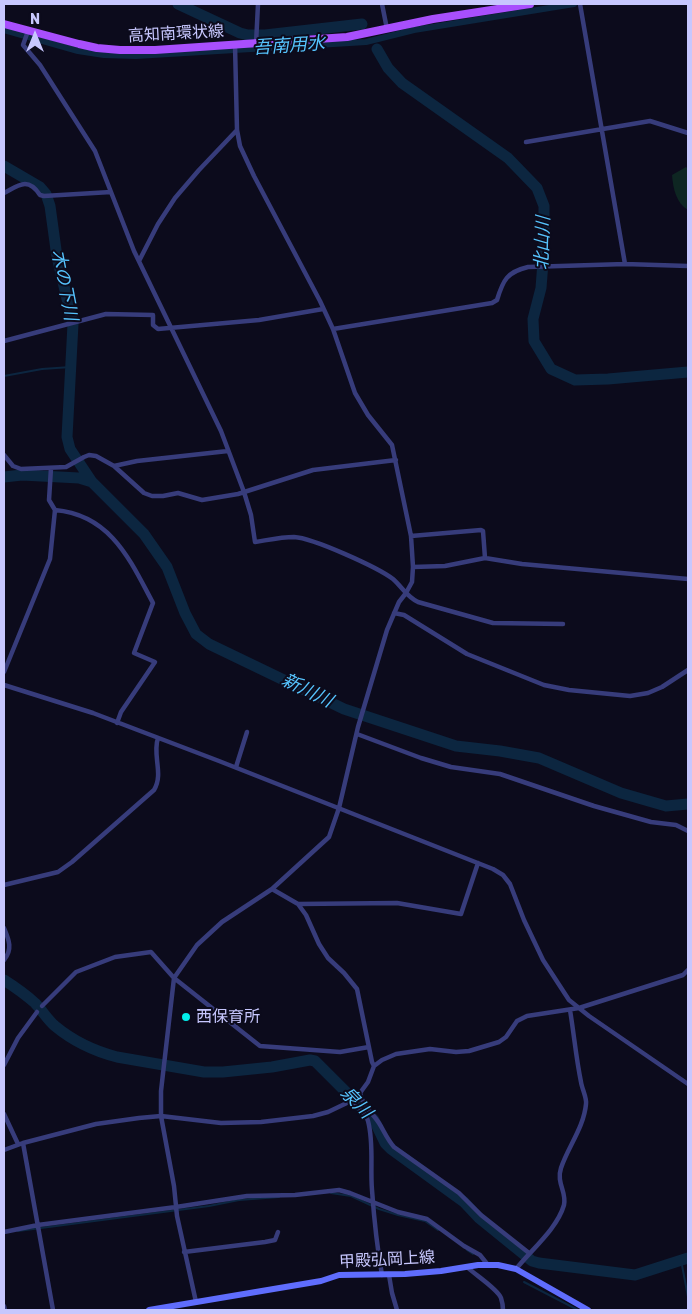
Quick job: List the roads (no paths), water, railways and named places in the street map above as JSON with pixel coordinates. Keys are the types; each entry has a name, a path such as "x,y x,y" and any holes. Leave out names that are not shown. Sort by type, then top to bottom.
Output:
{"main road":[{"name":"高知南環状線","path":"4,24 27,34 120,50 235,49 256,41 347,37 433,19 530,4"},
{"name":"甲殿弘岡上線","path":"149,1310 321,1281 339,1275 386,1275 488,1265 516,1269 588,1310"}],"street":[{"path":"256,41 258,4"},
{"path":"382,4 386,30"},
{"path":"580,5 625,264"},
{"path":"27,34 23,45 40,65 95,151 139,261 221,431 244,492 251,515 255,542 292,537 305,539 373,568 393,580 410,598 418,602 493,622 563,624"},
{"path":"196,1302 177,1216 174,1186 161,1116 161,1091 174,978 197,945 222,922 272,889 329,838 339,808 358,728 387,630 399,602 412,582 413,567 411,536 392,445 368,415 351,384 333,330 313,287 244,156 237,130 235,49"},
{"path":"526,142 650,121 688,133"},
{"path":"139,261 158,224 175,198 237,130"},
{"path":"4,194 20,184 27,183 35,187 40,195 44,196 111,192"},
{"path":"333,330 492,303 498,300 500,290 508,275 515,270 625,264 688,266"},
{"path":"4,341 68,322 115,313 153,315 153,325 158,329 258,320 323,309"},
{"path":"114,466 137,461 228,451"},
{"path":"4,455 13,466 21,470 51,470 74,464 89,455 96,456 114,466 144,493 152,496 163,496 178,493 202,500 244,492 314,470 396,460"},
{"path":"4,672 50,560 55,510 49,500 51,470"},
{"path":"55,510 76,514 94,522 116,540 129,559 153,603 134,653 155,662 121,712 117,723"},
{"path":"411,536 481,530 483,531 485,558"},
{"path":"413,567 445,566 485,558 522,564 688,578"},
{"path":"394,613 404,615 467,654 544,685 569,690 630,696 648,693 662,687 688,670"},
{"path":"4,685 92,713 236,767 478,863 503,875 510,884 543,960 569,1000 688,1084"},
{"path":"236,767 247,732"},
{"path":"357,734 421,758 451,766 500,774 594,806 651,822 676,825 688,831"},
{"path":"4,885 58,872 154,790 158,784 159,777 155,751 158,738"},
{"path":"298,904 397,904 461,914 478,863"},
{"path":"272,889 298,904 306,915 319,944 328,958 357,989 374,1066"},
{"path":"4,928 10,948 4,960"},
{"path":"42,1006 76,972 115,957 151,952 174,978 260,1046 340,1052 369,1047"},
{"path":"4,1150 96,1124 139,1118 161,1116 222,1123 261,1122 313,1116 328,1112 350,1102 368,1082 374,1066 396,1054 430,1048 456,1052 469,1051 499,1042 506,1037 517,1021 527,1016 579,1008 683,975 688,970"},
{"path":"516,1269 550,1231 564,1205 564,1196 559,1179 561,1169 582,1121 586,1103 580,1081 570,1010"},
{"path":"4,1065 18,1038 37,1012"},
{"path":"360,1093 365,1107 374,1115 387,1139 394,1147 459,1193 527,1256"},
{"path":"350,1102 368,1119 372,1152 374,1206 386,1275 397,1310"},
{"path":"4,1114 20,1144 53,1310"},
{"path":"4,1232 248,1196 295,1195 339,1190 350,1193 374,1206 427,1219 464,1246 480,1255 488,1265"},
{"path":"184,1252 275,1240 278,1232"},
{"path":"467,1267 498,1292 501,1297 503,1310"},
{"path":"4,1306 5,1310"}],"waterway":[{"name":"北山川","path":"178,4 248,35 265,35 362,24"},
{"name":"吾南用水","path":"4,30 78,51 104,55 136,56 366,42 414,30 574,4"},
{"name":"北山川","path":"377,49 388,68 402,83 508,158 537,188 544,206 544,249 541,288 533,319 534,341 551,369 575,380 688,372"},
{"name":"木の下川","path":"4,166 40,187 46,194 50,206 57,257 73,324 67,437 70,449 92,482"},
{"path":"4,376 42,369 71,367"},
{"name":"新川川","path":"4,477 22,475 79,478 92,482 144,534 167,567 185,613 196,634 209,644 344,709 456,746 539,758 621,793 666,806 688,804"},
{"name":"泉川","path":"4,980 31,1000 52,1023 76,1041 92,1049 117,1057 204,1072 223,1072 272,1067 310,1060 315,1061 374,1120 385,1143 391,1149 464,1202 479,1218 532,1261 635,1275 688,1258"},
{"path":"331,1193 351,1196 379,1209 425,1221 438,1230"},
{"path":"18,1231 209,1206 239,1200 279,1197"},
{"path":"467,1250 473,1254"},
{"path":"681,1260 688,1297"},
{"path":"524,1282 578,1310"}],"place":[{"name":"西保育所","path":"186,1017"}]}
